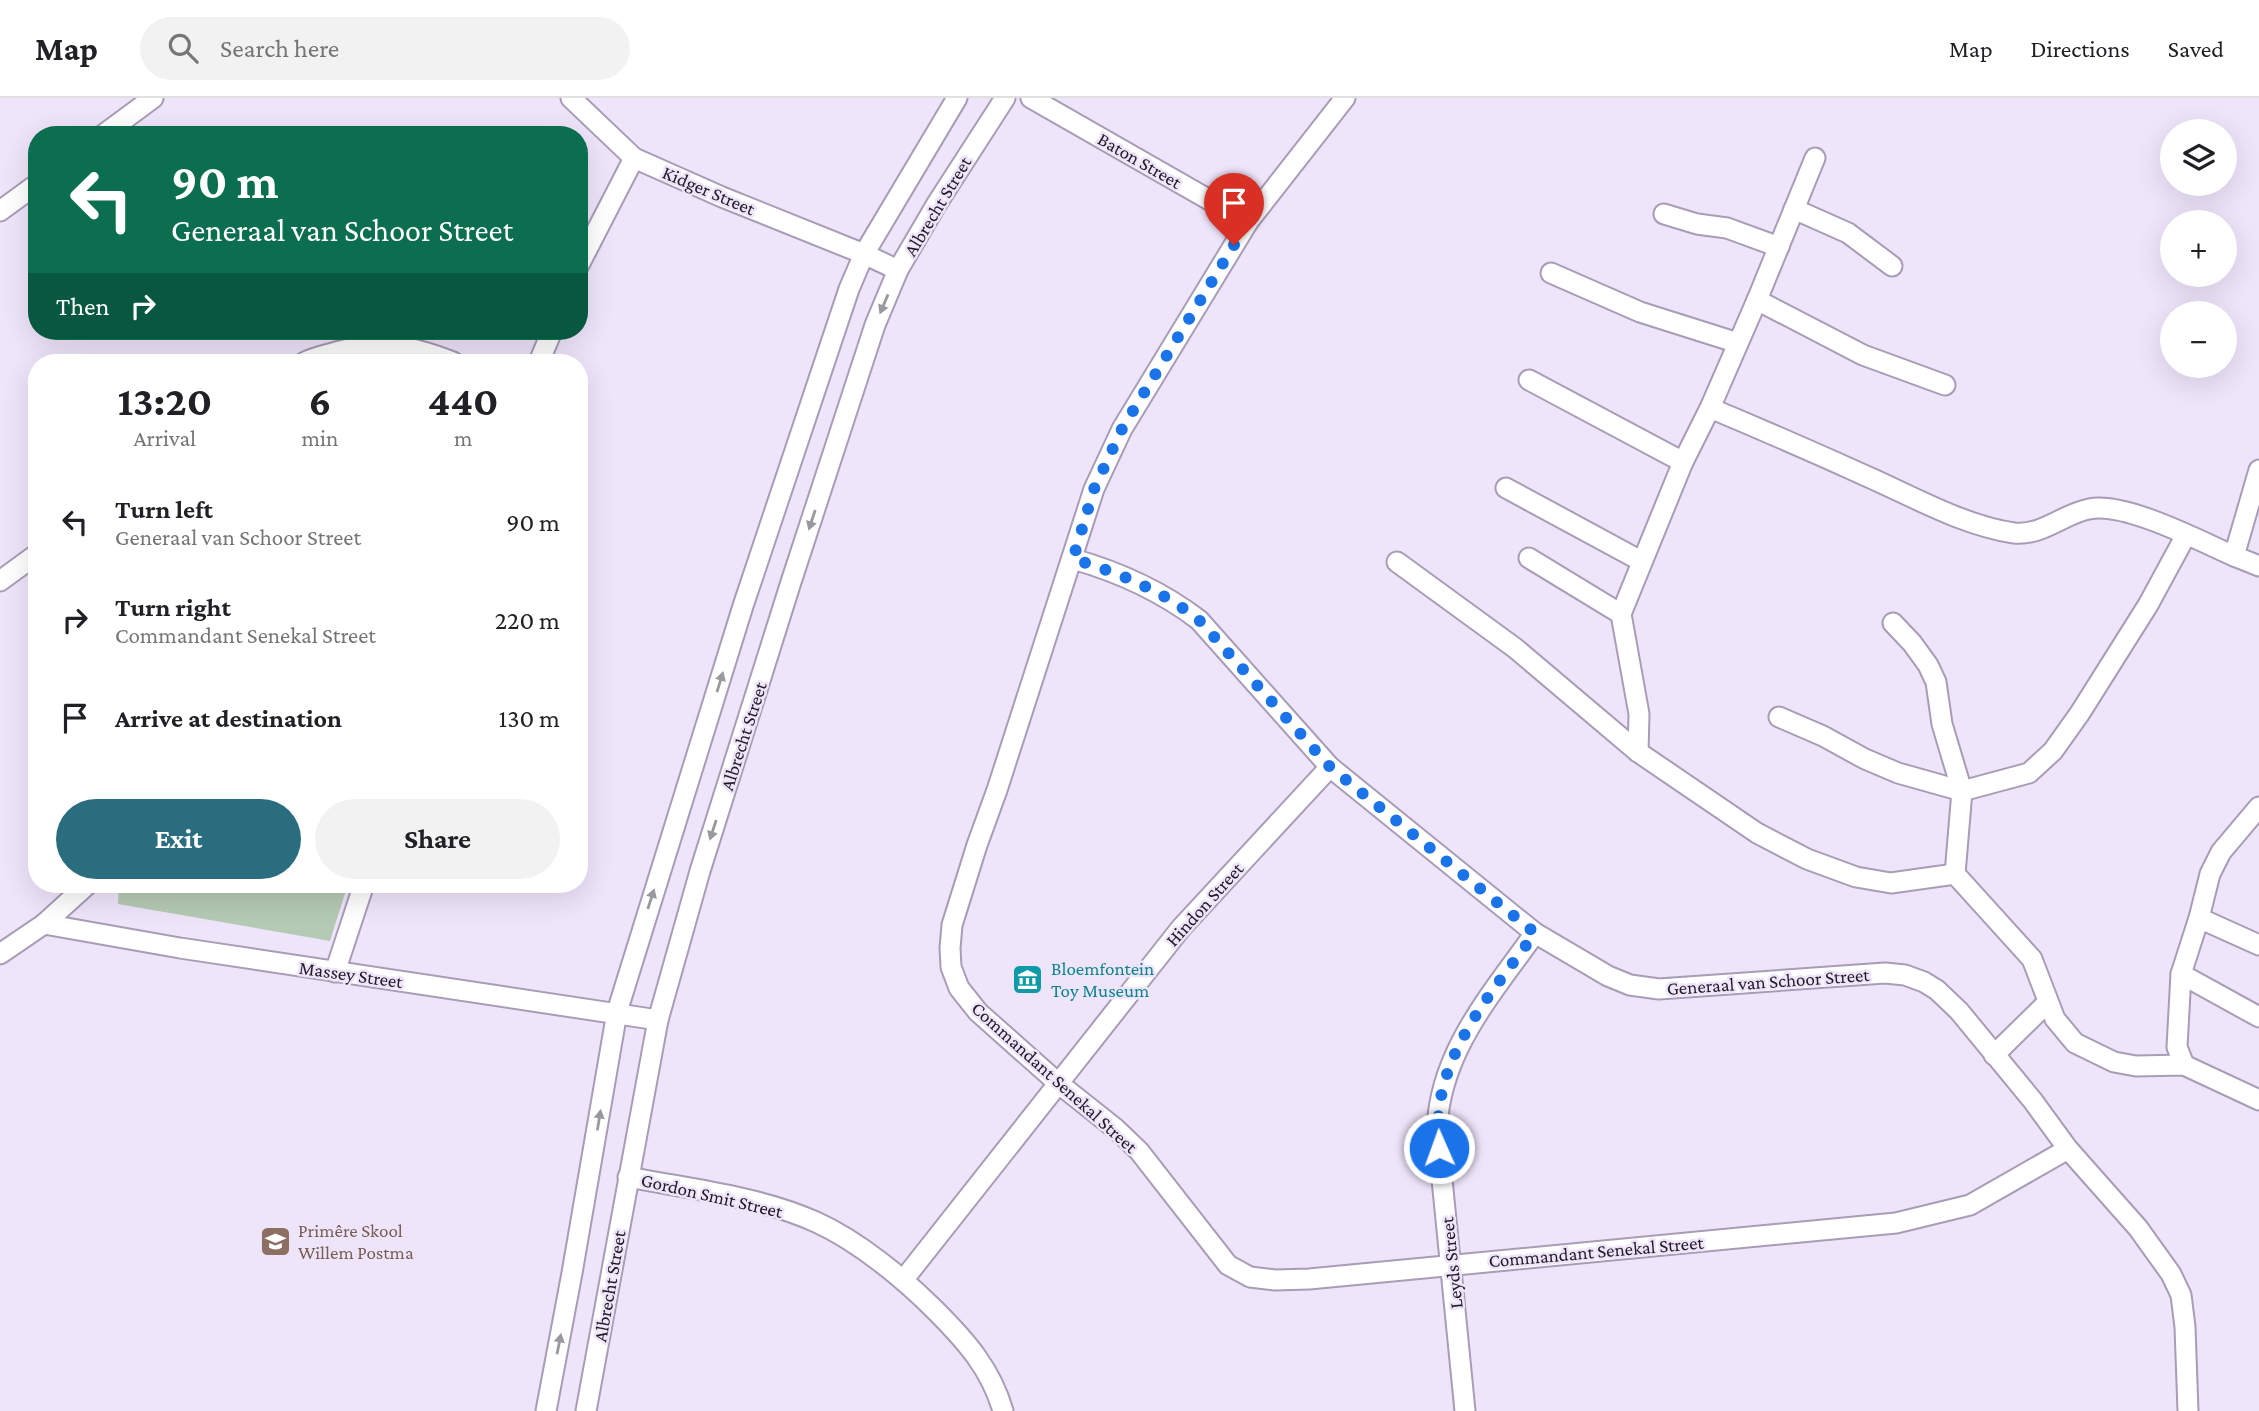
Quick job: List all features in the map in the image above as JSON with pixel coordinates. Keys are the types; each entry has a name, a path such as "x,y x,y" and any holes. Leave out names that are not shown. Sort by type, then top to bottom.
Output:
{"street":[{"path":"115,126 153,98"},
{"name":"Albrecht Street","path":"547,1410 617,1012 743,606 849,289 864,254 957,98"},
{"name":"Albrecht Street","path":"586,1411 658,1020 700,871 791,582 875,325 898,270 1005,98"},
{"name":"Baton Street","path":"1031,98 1248,222"},
{"name":"Commandant Senekal Street","path":"1345,98 1248,222 1122,429 1094,489 953,925 951,967 959,988 978,1012 1139,1151 1228,1265 1250,1278 1309,1279 1896,1223 1970,1205 2067,1149"},
{"name":"Kidger Street","path":"578,100 634,158 898,270"},
{"path":"588,247 634,158"},
{"path":"1638,752 1639,714 1621,614 1683,462 1710,408 1757,300 1815,158"},
{"path":"0,211 28,191"},
{"path":"1794,209 1848,233 1892,266"},
{"path":"1664,214 1697,224 1727,228 1779,247"},
{"path":"1551,273 1640,312 1738,343"},
{"path":"1757,300 1863,355 1945,385"},
{"path":"336,354 370,345 393,344 433,354"},
{"path":"1530,380 1683,462"},
{"path":"1710,408 1967,520 2002,530 2029,533 2092,508 2163,524 2259,566"},
{"path":"2234,556 2246,507 2259,470"},
{"path":"1506,488 1641,561"},
{"path":"1779,717 1898,773 1962,791 2005,782 2029,773 2053,751 2080,713 2141,616 2186,535"},
{"path":"1529,558 1621,614"},
{"name":"Generaal van Schoor Street","path":"1073,559 1113,571 1176,602 1199,620 1330,767 1535,933 1608,975 1630,985 1659,989 1885,973 1905,975 1937,990 1959,1011 2033,1101 2067,1149 2138,1228 2171,1274 2181,1296 2185,1327 2188,1411"},
{"path":"0,581 28,561"},
{"path":"1397,562 1515,648 1638,752 1757,833 1807,859 1856,877 1891,883 1955,874"},
{"path":"1893,622 1928,665 1936,682 1942,724 1962,791 1955,874 2032,959 2055,1019 2075,1043 2101,1057 2136,1066 2185,1065 2259,1100"},
{"name":"Hindon Street","path":"904,1279 1181,928 1330,767"},
{"path":"2185,1065 2177,1047 2181,974 2210,874 2221,852 2259,808"},
{"path":"0,954 44,924 78,893"},
{"path":"335,972 361,893"},
{"path":"2199,918 2259,945"},
{"name":"Massey Street","path":"44,924 335,972 658,1020"},
{"name":"Leyds Street","path":"1465,1411 1437,1129 1438,1106 1444,1078 1455,1052 1535,933"},
{"path":"2181,974 2259,1017"},
{"path":"1994,1055 2048,1002"},
{"name":"Gordon Smit Street","path":"628,1177 775,1207 817,1222 904,1279 972,1348 998,1392 1003,1411"}],"green space":[{"path":"119,893 345,893 330,941 118,904"}],"place":[{"name":"Bloemfontein Toy Museum","path":"1028,979"},
{"name":"Primêre Skool Willem Postma","path":"275,1241"}],"route":[{"path":"1234,245 1122,429 1094,489 1073,559 1113,571 1147,586 1176,602 1199,620 1330,767 1535,933 1455,1052 1444,1078 1438,1106 1439,1148"}]}
